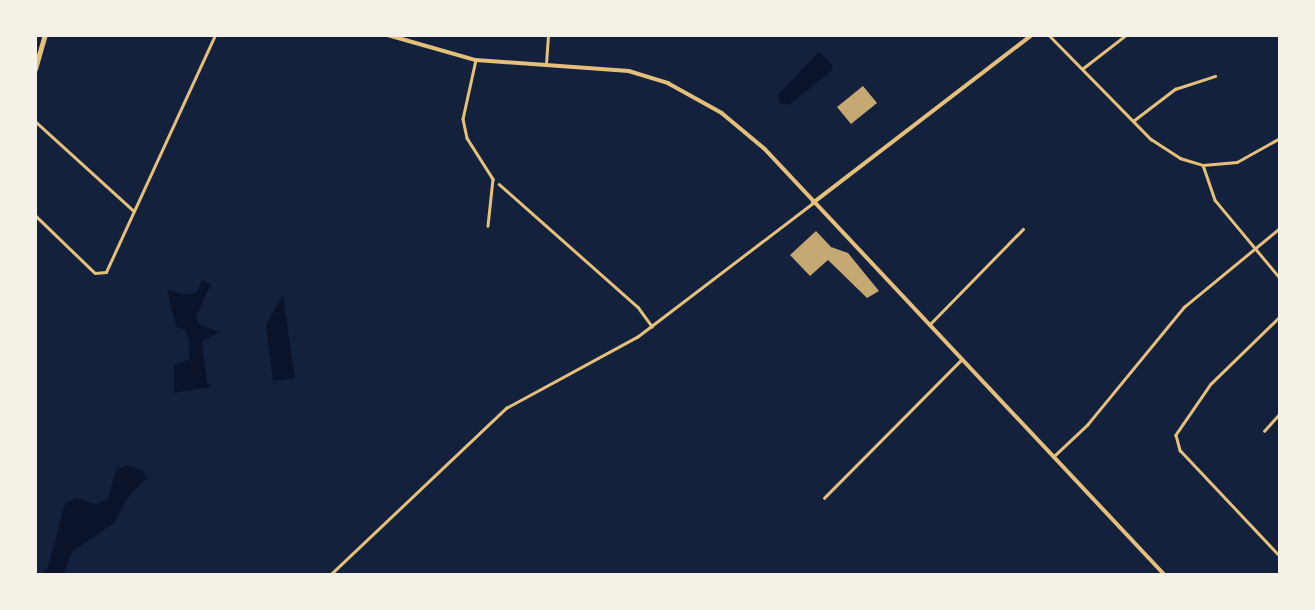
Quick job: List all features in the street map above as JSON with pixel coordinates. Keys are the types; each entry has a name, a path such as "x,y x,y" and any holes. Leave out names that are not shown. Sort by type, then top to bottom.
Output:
{"main road":[{"path":"35,69 45,35"},
{"path":"388,35 476,60 629,71 692,94 741,128 1165,575"},
{"path":"813,203 1032,35"}],"street":[{"path":"35,215 100,275 134,211 215,35"},
{"path":"546,64 548,35"},
{"path":"1049,35 1161,147 1203,165 1245,159 1280,138"},
{"path":"1082,69 1126,35"},
{"path":"476,60 463,119 467,138 493,179 488,226"},
{"path":"1133,121 1175,89 1215,76"},
{"path":"35,121 134,211"},
{"path":"1203,165 1215,200 1280,278"},
{"path":"499,184 638,307 652,326"},
{"path":"330,575 506,408 604,358 652,326 813,203"},
{"path":"1053,457 1087,425 1184,307 1280,228"},
{"path":"929,325 1023,229"},
{"path":"1280,317 1211,384 1176,435 1180,450 1280,556"},
{"path":"824,498 961,360"},
{"path":"1264,431 1280,413"},
{"path":"570,575 580,575"}],"water":[{"path":"819,52 833,65 832,70 789,105 779,103 778,95"},
{"path":"202,280 211,284 196,317 200,325 220,332 202,341 207,382 212,387 174,393 174,366 189,359 189,340 185,330 176,327 167,290 186,295 197,292"},
{"path":"283,295 295,378 273,381 266,325"},
{"path":"127,465 143,470 147,478 129,496 114,523 72,552 63,575 41,575 48,567 65,503 75,498 96,504 108,498 116,470"}],"building":[{"path":"863,86 877,103 851,124 837,107"},
{"path":"816,231 831,247 848,253 879,291 867,298 828,260 810,276 790,255"}]}
